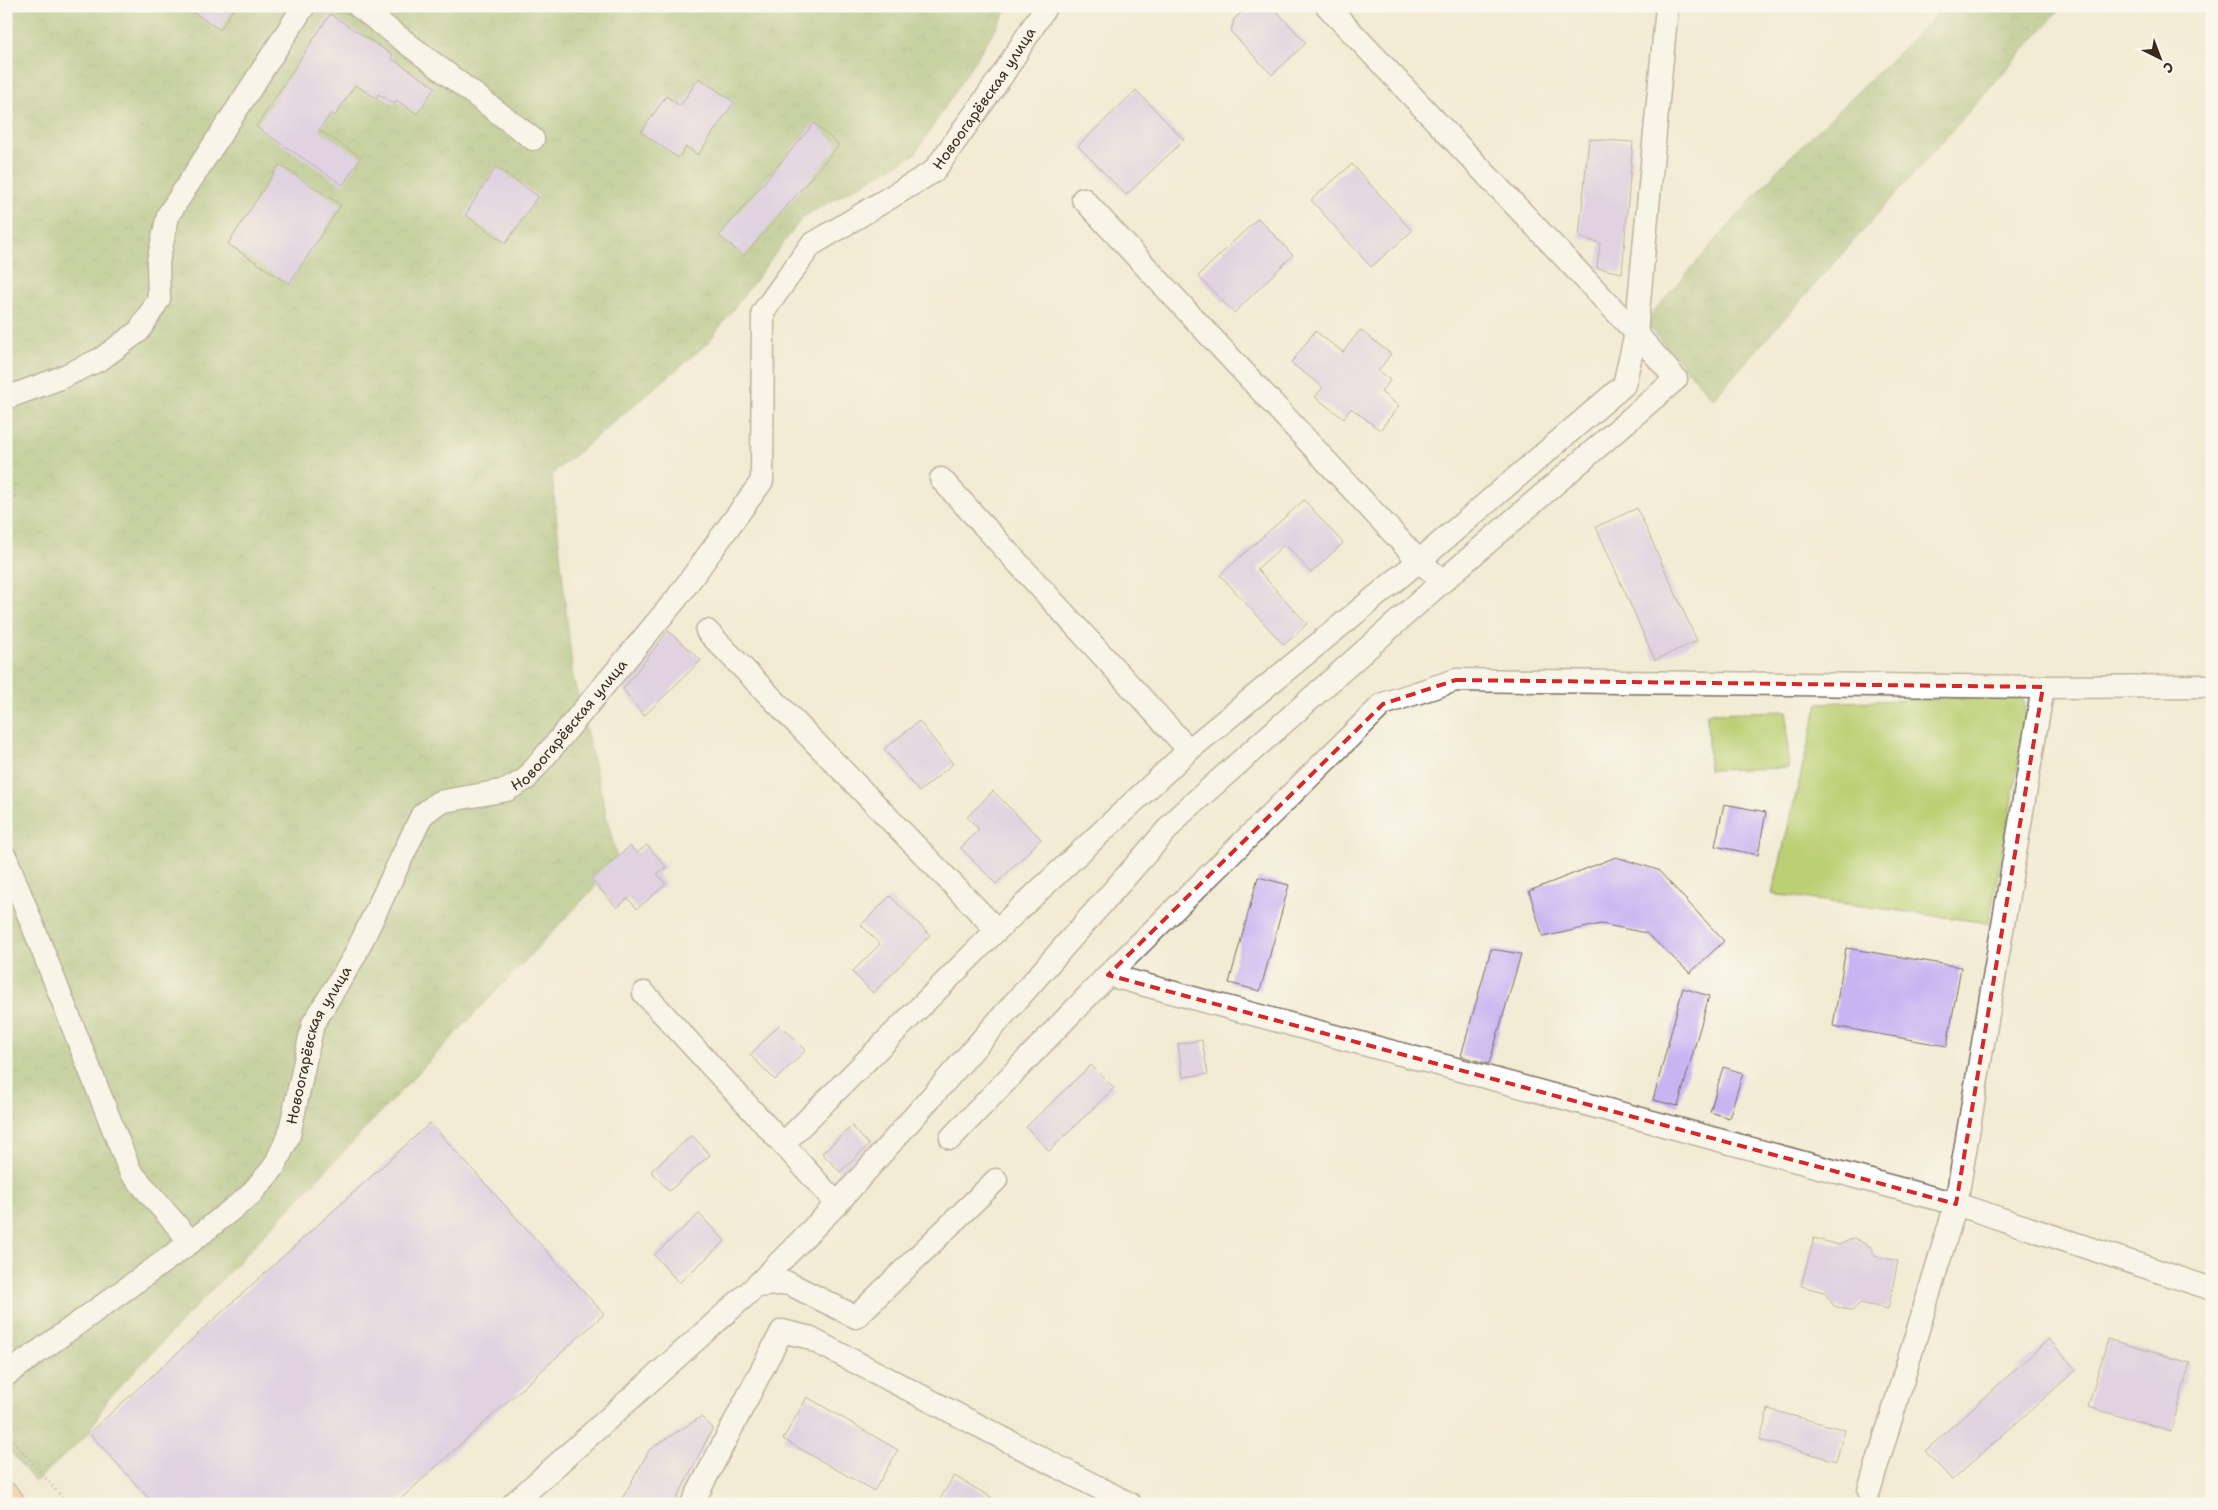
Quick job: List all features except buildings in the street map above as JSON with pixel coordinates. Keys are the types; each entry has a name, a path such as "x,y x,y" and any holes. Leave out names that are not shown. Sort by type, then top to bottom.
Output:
{"main road":[{"path":"6,1497 11,1504"}],"street":[{"path":"6,398 58,379 101,359 139,331 159,299 158,262 168,215 304,6"},
{"path":"358,6 533,139"},
{"name":"Новоогарёвская улица","path":"6,1374 191,1242 250,1195 274,1167 289,1135 313,1024 354,958 422,815 439,802 507,790 526,779 677,598 762,481 763,312 811,245 934,171 1003,74 1046,6"},
{"path":"513,1504 756,1286 837,1204 1180,815 1676,379 1636,333 1327,6"},
{"path":"783,1144 997,930 1188,750 1419,561 1624,386 1636,333 1667,6"},
{"path":"1083,199 1419,561 1444,581"},
{"path":"941,480 1188,750"},
{"path":"707,631 997,930"},
{"path":"951,1138 1108,974 1383,704 1456,680 2043,687 2212,686"},
{"path":"1869,1491 1956,1204 2043,687"},
{"path":"6,858 130,1171 191,1242"},
{"path":"1108,974 1956,1204 2212,1289"},
{"path":"644,993 837,1204"},
{"path":"756,1286 788,1283 856,1317 996,1180"},
{"path":"692,1504 782,1331 807,1337 1130,1504"}],"path":[{"path":"6,1433 68,1504"}],"highlighted area":[{"path":"1456,680 2043,687 1956,1204 1108,975 1383,704"}],"green space":[{"path":"6,6 1010,6 915,154 803,217 707,344 552,474 573,676 618,863 108,1399 89,1433 35,1482 6,1446"},
{"path":"1946,6 2063,6 1713,399 1644,322 1783,164"},
{"path":"2017,696 2024,701 2027,717 1989,923 1772,894 1818,703"},
{"path":"1787,711 1788,768 1709,770 1707,713"}]}
